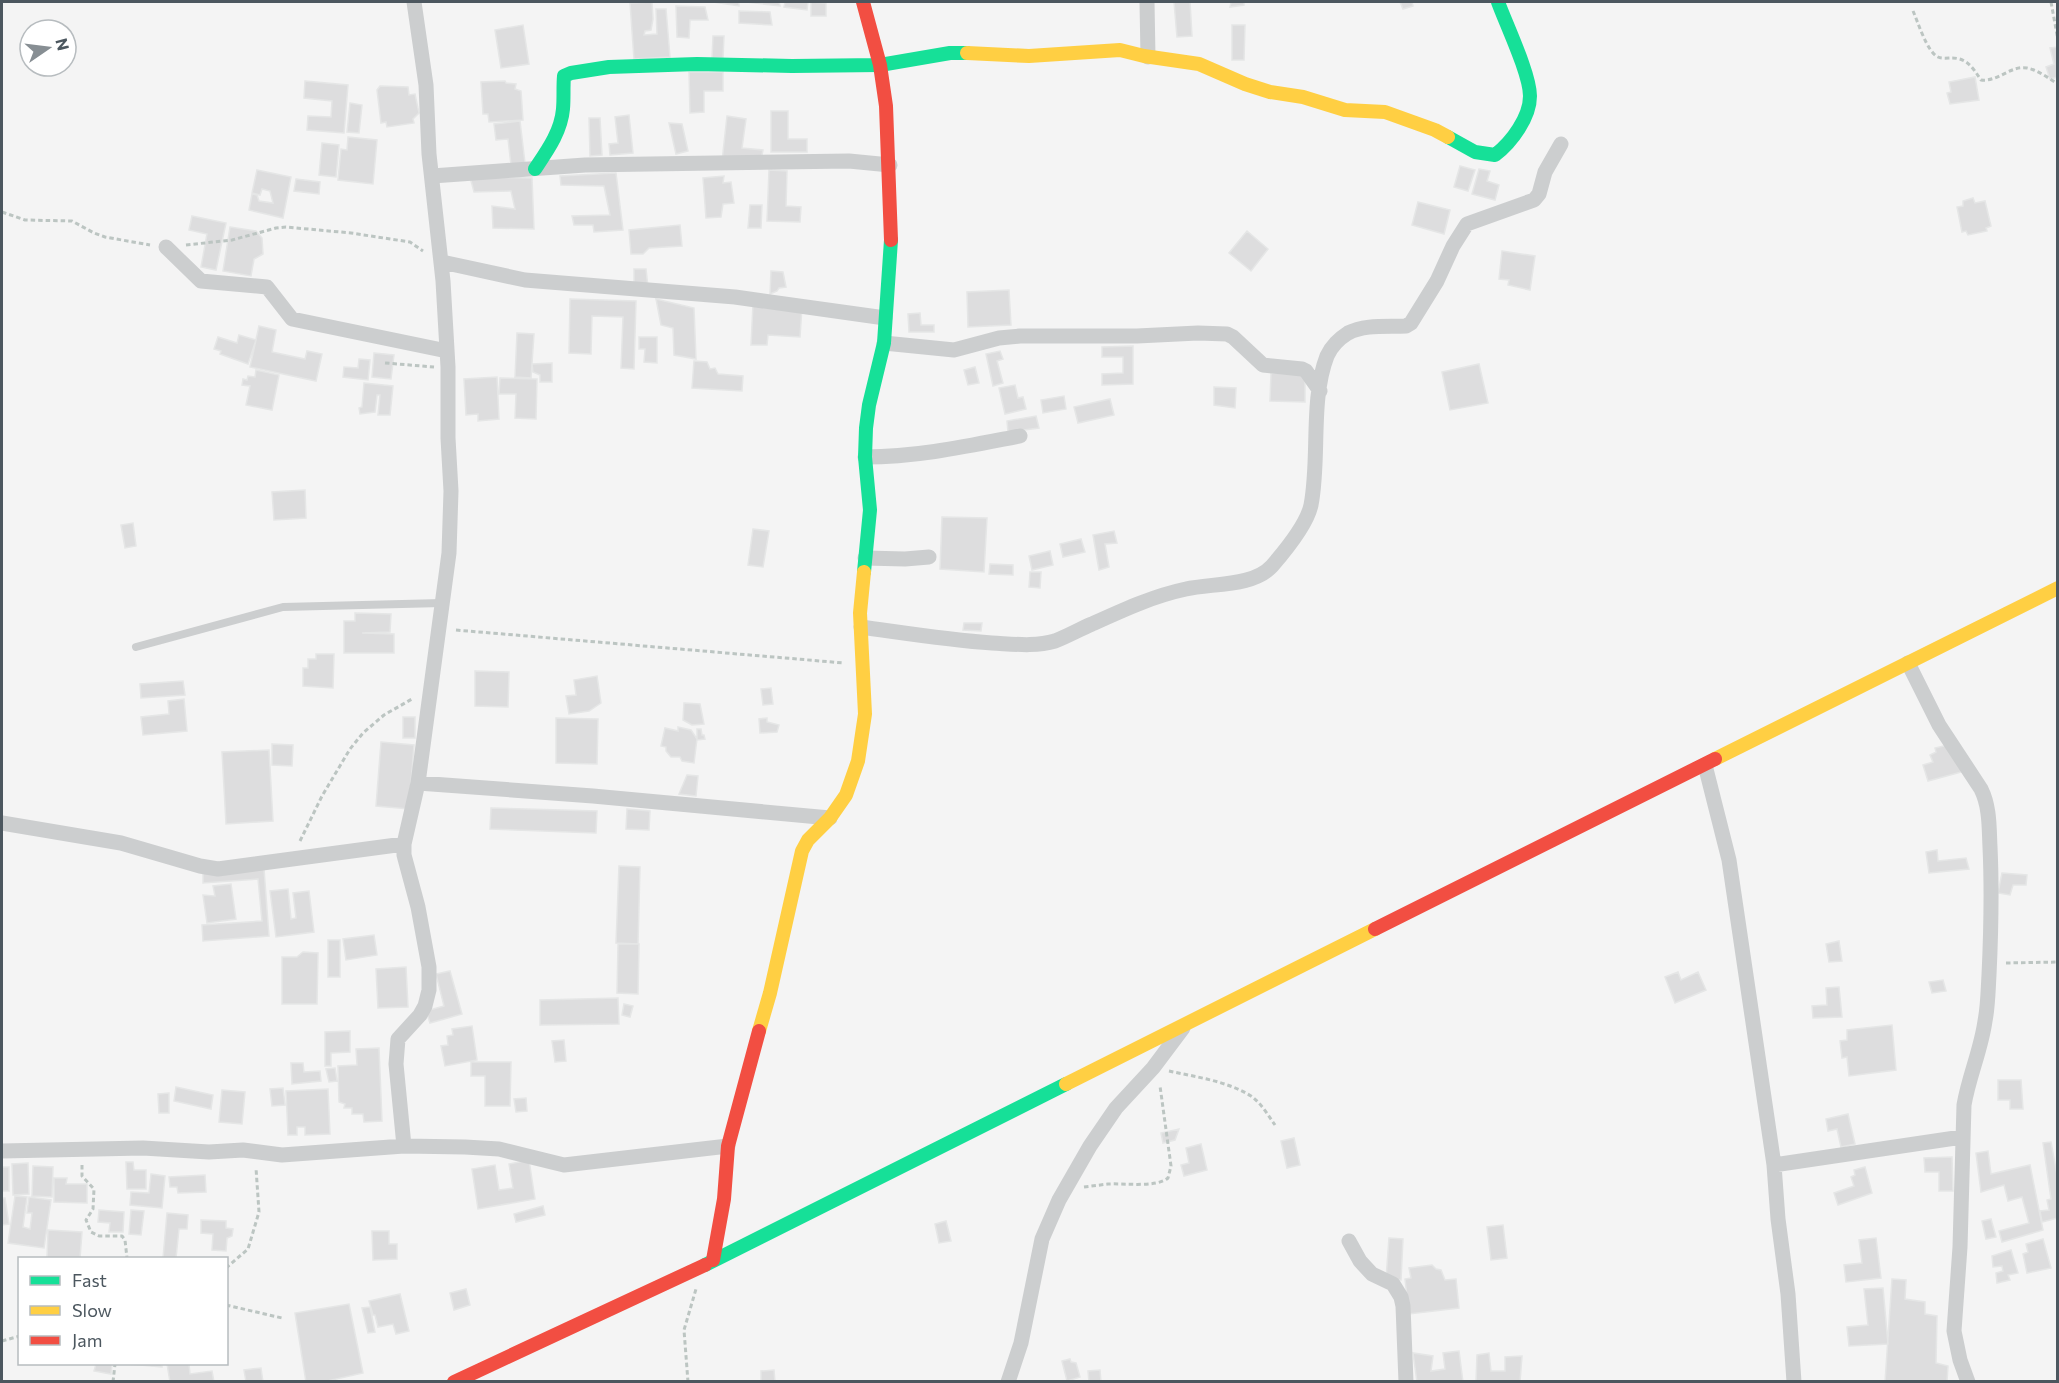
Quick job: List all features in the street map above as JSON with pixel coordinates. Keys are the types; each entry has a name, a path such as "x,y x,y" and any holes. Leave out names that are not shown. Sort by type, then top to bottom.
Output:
{"street":[{"path":"404,1146 396,1064 398,1039 420,1015 425,1006 429,990 429,968 418,907 404,855 404,844 418,783 442,603 449,543 451,491 448,359 442,262 429,154 426,84 414,2"},
{"path":"709,1262 724,1199 728,1146 770,993 802,851 808,840 830,818 846,795 858,761 865,714 861,627 862,578 870,510 865,457 869,405 884,343 891,250 890,165 886,106 880,65 863,2"},
{"path":"1148,2 1148,57"},
{"path":"535,169 561,122 564,105 563,82 564,76 567,75 609,67 697,64 880,65 950,53 1029,56 1120,50 1148,57 1199,64 1270,92 1302,97 1346,110 1385,112 1436,130 1474,152 1495,155 1503,149 1524,118 1530,96 1527,78 1498,2"},
{"path":"861,627 954,640 1016,645 1040,644 1055,641 1134,605 1164,595 1187,589 1231,583 1265,573 1303,526 1311,506 1320,391 1328,356 1336,342 1361,328 1407,326 1411,323 1437,281 1453,246 1467,224 1534,200 1539,194 1545,172 1561,144"},
{"path":"432,176 585,165 645,166 849,161 890,165"},
{"path":"166,247 201,281 267,287 292,319 448,359"},
{"path":"442,262 525,280 735,297 885,318"},
{"path":"884,343 954,350 999,338 1020,336 1227,334 1263,365 1302,369 1320,391"},
{"path":"865,457 925,454 1020,436"},
{"path":"865,558 929,557"},
{"path":"454,1382 709,1262 2058,588"},
{"path":"1908,663 1939,725 1986,798 1991,873 1986,1021 1968,1082 1962,1137 1960,1247 1954,1331 1960,1360 1968,1382"},
{"path":"1706,765 1729,860 1774,1165 1778,1219 1788,1294 1794,1382"},
{"path":"418,783 593,796 830,818"},
{"path":"2,824 121,843 218,869 404,844"},
{"path":"1008,1382 1021,1343 1042,1239 1065,1190 1090,1146 1116,1108 1155,1068 1187,1023"},
{"path":"1774,1165 1962,1137"},
{"path":"2,1151 143,1148 209,1152 253,1151 291,1155 404,1146 499,1149 564,1165 728,1146"},
{"path":"1349,1240 1360,1261 1372,1274 1393,1284 1401,1297 1406,1382"}],"lane":[{"path":"136,647 283,607 442,603"}],"path":[{"path":"2051,2 2058,40"},
{"path":"1913,11 1927,45 1934,54 1940,58 1962,59 1981,80 1991,79 2018,68 2028,68 2058,84"},
{"path":"2,212 25,220 72,221 105,237 166,247 232,240 286,227 351,233 410,242 442,262"},
{"path":"384,363 448,359"},
{"path":"438,629 863,665"},
{"path":"291,860 322,796 350,749 363,733 384,715 429,690"},
{"path":"1989,964 2058,962"},
{"path":"1065,1190 1106,1184 1153,1184 1168,1178 1171,1166 1155,1068 1215,1081 1251,1096 1275,1125"},
{"path":"82,1148 82,1176 94,1190 93,1209 86,1220 91,1232 99,1236 122,1236 125,1240 127,1257"},
{"path":"228,1266 248,1249 259,1212 253,1151"},
{"path":"688,1382 684,1330 709,1262"},
{"path":"228,1305 282,1318"},
{"path":"2,1341 18,1337"},
{"path":"113,1382 115,1365"}],"building":[{"path":"652,2 651,30 645,31 644,35 657,34 656,9 666,9 670,57 634,59 630,3"},
{"path":"713,2 739,2 739,6"},
{"path":"746,2 779,2 780,6"},
{"path":"785,2 808,2 807,10 784,7"},
{"path":"811,2 826,3 826,16 811,16"},
{"path":"1174,2 1190,2 1192,36 1177,37"},
{"path":"1231,2 1244,2 1244,5 1230,7"},
{"path":"1400,2 1412,2 1413,6 1403,9"},
{"path":"676,6 705,7 708,20 690,20 689,38 677,37"},
{"path":"739,11 770,12 772,25 739,23"},
{"path":"523,25 529,64 501,68 495,30"},
{"path":"1232,25 1245,25 1244,60 1232,60"},
{"path":"713,36 724,36 723,58 712,58"},
{"path":"2058,47 2058,77 2050,79 2046,67 2054,64 2050,48"},
{"path":"689,72 723,72 723,91 704,91 704,112 690,113"},
{"path":"1975,77 1979,100 1950,104 1947,93 1951,92 1949,82"},
{"path":"305,81 348,85 344,133 307,130 308,116 331,117 332,101 304,98"},
{"path":"505,81 516,84 515,89 521,91 523,120 489,122 488,114 483,114 481,82"},
{"path":"380,86 408,87 409,95 415,94 419,113 413,119 414,123 387,127 386,122 381,123 377,90"},
{"path":"350,103 362,105 359,133 347,132"},
{"path":"771,111 788,111 788,139 807,139 807,152 771,152"},
{"path":"629,115 633,153 610,155 609,144 618,143 615,117"},
{"path":"727,116 746,119 742,148 763,150 760,166 722,161"},
{"path":"589,118 600,118 602,155 590,156"},
{"path":"520,121 525,163 511,165 508,139 496,140 494,124"},
{"path":"669,123 682,124 688,151 676,154"},
{"path":"348,137 377,140 373,184 338,180 341,149 347,150"},
{"path":"322,143 339,145 336,177 319,175"},
{"path":"1460,166 1475,170 1468,191 1454,187"},
{"path":"1479,169 1490,171 1487,181 1499,185 1495,200 1472,194"},
{"path":"257,170 291,177 283,218 249,210 252,194 257,195 259,201 273,203 270,191 262,189 260,195 252,193"},
{"path":"769,170 787,171 786,206 801,207 800,222 767,221"},
{"path":"616,173 623,230 594,232 593,225 574,225 572,216 610,215 604,186 561,185 560,176"},
{"path":"724,176 723,183 731,182 734,203 723,204 721,217 706,218 703,178"},
{"path":"470,177 532,178 534,229 493,228 492,206 515,209 511,191 474,192"},
{"path":"296,179 320,182 319,194 294,191"},
{"path":"1973,198 1975,203 1985,201 1991,226 1986,228 1987,231 1968,235 1966,231 1962,232 1957,207 1963,206 1963,201"},
{"path":"1418,202 1450,210 1444,234 1412,225"},
{"path":"750,205 762,205 761,228 748,228"},
{"path":"192,216 226,223 216,270 201,267 207,234 189,230"},
{"path":"680,225 682,246 649,248 643,254 631,254 629,230"},
{"path":"230,227 256,231 262,238 263,254 254,259 251,276 223,271"},
{"path":"1247,231 1268,249 1251,271 1229,253"},
{"path":"1502,251 1535,256 1530,290 1508,285 1509,280 1499,279"},
{"path":"634,269 646,269 648,287 634,287"},
{"path":"771,271 783,272 786,287 779,288 770,294"},
{"path":"1009,290 1011,325 968,327 967,292"},
{"path":"570,299 636,301 634,369 621,368 623,317 592,316 591,354 569,353"},
{"path":"656,299 694,308 696,359 674,355 673,328 661,325"},
{"path":"753,304 802,307 800,337 768,335 767,345 751,345"},
{"path":"920,313 921,325 934,325 934,332 909,332 908,314"},
{"path":"259,326 276,330 272,352 305,359 307,351 322,354 316,381 250,367"},
{"path":"517,333 534,334 531,378 515,377"},
{"path":"239,335 256,340 248,364 220,354 221,351 214,349 218,337 237,343"},
{"path":"639,337 657,337 657,363 644,362 645,349 639,349"},
{"path":"1133,346 1133,384 1102,385 1102,374 1123,373 1123,357 1102,357 1102,347"},
{"path":"1000,351 1003,359 997,361 1003,383 993,386 986,354"},
{"path":"374,353 394,355 391,379 372,377"},
{"path":"359,359 370,360 368,380 343,377 344,367 358,368"},
{"path":"694,361 707,362 710,369 715,368 718,374 743,376 742,391 692,388"},
{"path":"552,363 552,382 540,382 540,375 533,372 532,364"},
{"path":"1479,364 1488,403 1450,410 1442,372"},
{"path":"975,367 979,383 968,385 964,370"},
{"path":"256,370 279,375 272,410 246,405 250,386 242,385 243,379 247,380 248,376 255,377"},
{"path":"1271,373 1305,374 1305,402 1270,401"},
{"path":"497,377 499,419 478,421 478,414 466,415 464,379"},
{"path":"500,378 537,379 536,419 515,418 516,394 499,394"},
{"path":"364,383 393,386 390,415 378,415 380,395 377,395 375,412 360,414"},
{"path":"1015,385 1018,398 1023,397 1026,409 1005,414 999,388"},
{"path":"1214,387 1236,388 1235,408 1214,405"},
{"path":"1064,396 1066,409 1043,413 1041,400"},
{"path":"1110,399 1114,415 1078,423 1074,407"},
{"path":"1036,416 1039,428 1008,432 1007,421"},
{"path":"305,490 306,518 274,520 272,492"},
{"path":"942,517 987,518 984,572 940,569"},
{"path":"133,523 136,546 125,548 121,525"},
{"path":"753,529 769,531 763,567 748,565"},
{"path":"1114,531 1117,543 1105,544 1109,567 1099,570 1093,535"},
{"path":"1081,539 1085,552 1063,557 1060,544"},
{"path":"1050,551 1053,565 1032,570 1029,556"},
{"path":"990,564 1013,565 1013,575 989,574"},
{"path":"1030,572 1041,572 1040,588 1029,587"},
{"path":"355,613 391,614 390,632 362,633 394,634 394,653 344,653 344,621 355,621"},
{"path":"964,623 982,623 981,631 963,630"},
{"path":"316,654 334,654 333,688 303,686 303,668 308,668 308,659 316,659"},
{"path":"475,671 509,672 508,707 475,706"},
{"path":"597,676 601,703 589,711 569,714 566,696 576,695 574,680"},
{"path":"183,681 185,695 141,698 140,684"},
{"path":"771,688 773,704 763,705 761,689"},
{"path":"184,699 187,731 143,735 141,717 169,714 168,701"},
{"path":"684,703 700,704 704,724 692,725 683,720"},
{"path":"403,717 415,717 415,738 403,738"},
{"path":"556,718 598,719 597,764 556,763"},
{"path":"767,718 767,722 779,725 777,732 760,733 759,719"},
{"path":"678,727 691,730 697,739 694,763 682,761 680,757 671,757 666,747 661,746 665,728 678,731"},
{"path":"697,729 701,729 705,739 697,740"},
{"path":"381,742 414,745 409,809 376,806"},
{"path":"1957,743 1965,771 1928,781 1923,765 1933,762 1930,755 1936,752 1935,748"},
{"path":"272,744 293,745 292,766 272,765"},
{"path":"269,750 273,821 226,824 222,752"},
{"path":"687,775 698,776 696,796 679,794"},
{"path":"491,808 597,811 596,833 490,829"},
{"path":"627,809 650,811 649,830 626,829"},
{"path":"1937,850 1938,861 1966,858 1969,869 1929,873 1926,852"},
{"path":"619,866 640,867 638,944 616,943"},
{"path":"264,869 269,936 203,941 202,925 262,921 258,879 203,883 203,873"},
{"path":"2002,873 2027,875 2026,885 2013,885 2010,895 1998,893"},
{"path":"231,884 236,919 207,923 203,895 215,896 213,886"},
{"path":"288,889 291,919 296,918 293,893 309,891 314,932 276,937 270,891"},
{"path":"374,935 377,955 346,960 343,939"},
{"path":"328,940 340,940 340,977 328,977"},
{"path":"1839,941 1842,961 1829,962 1826,944"},
{"path":"618,944 639,944 638,994 617,993"},
{"path":"303,952 318,953 317,1004 282,1004 282,957 297,957"},
{"path":"406,967 408,1007 378,1008 376,969"},
{"path":"450,971 462,1014 430,1023 426,1011 444,1006 436,974"},
{"path":"1678,972 1681,980 1698,972 1706,990 1675,1003 1665,977"},
{"path":"1943,980 1946,991 1932,993 1929,982"},
{"path":"1839,987 1842,1017 1813,1018 1812,1006 1827,1005 1826,988"},
{"path":"618,998 619,1024 540,1025 540,1000"},
{"path":"624,1004 633,1006 630,1017 622,1015"},
{"path":"1892,1025 1896,1070 1849,1076 1847,1057 1842,1058 1840,1041 1847,1040 1847,1030"},
{"path":"472,1026 477,1060 445,1066 441,1046 448,1045 447,1036 453,1035 452,1029"},
{"path":"350,1031 350,1052 331,1053 331,1066 325,1066 325,1032"},
{"path":"564,1040 566,1061 555,1062 552,1041"},
{"path":"379,1048 382,1121 364,1122 363,1114 352,1114 352,1108 344,1108 345,1104 339,1102 338,1066 357,1065 356,1049"},
{"path":"471,1062 511,1062 510,1106 485,1106 485,1076 471,1076"},
{"path":"291,1063 303,1063 304,1072 320,1071 321,1081 292,1084"},
{"path":"335,1068 337,1081 329,1082 326,1069"},
{"path":"1998,1080 2021,1080 2023,1109 2010,1109 2010,1100 1998,1100"},
{"path":"176,1087 213,1095 211,1109 174,1101"},
{"path":"283,1088 285,1105 272,1106 270,1089"},
{"path":"328,1089 330,1134 305,1135 305,1127 297,1127 297,1135 288,1135 286,1091"},
{"path":"222,1090 245,1092 242,1124 219,1122"},
{"path":"169,1093 169,1113 159,1113 158,1094"},
{"path":"526,1098 527,1111 516,1112 514,1099"},
{"path":"1848,1114 1855,1144 1841,1147 1837,1129 1828,1131 1826,1119"},
{"path":"1179,1129 1175,1140 1163,1143 1161,1133"},
{"path":"1294,1138 1300,1165 1287,1168 1281,1141"},
{"path":"2051,1142 2058,1180 2058,1218 2042,1222 2040,1211 2049,1210 2047,1200 2051,1199 2043,1143"},
{"path":"1201,1144 1207,1170 1184,1176 1181,1165 1189,1163 1186,1148"},
{"path":"1988,1151 1991,1174 2030,1165 2043,1230 2002,1242 1999,1231 2029,1223 2022,1197 2008,1201 2004,1185 1981,1192 1976,1153"},
{"path":"1952,1157 1953,1191 1939,1191 1939,1172 1925,1172 1924,1158"},
{"path":"529,1160 535,1199 478,1209 472,1169 495,1165 499,1190 513,1188 509,1164"},
{"path":"126,1162 133,1162 134,1170 146,1170 146,1189 127,1189"},
{"path":"28,1163 29,1194 13,1195 12,1164"},
{"path":"33,1166 53,1167 52,1197 32,1196"},
{"path":"2,1167 9,1167 9,1191 2,1191"},
{"path":"1865,1167 1872,1193 1838,1205 1834,1193 1854,1186 1851,1177 1855,1175 1854,1170"},
{"path":"151,1174 165,1176 162,1208 130,1205 131,1192 149,1193"},
{"path":"205,1175 206,1192 178,1193 177,1187 170,1187 169,1177"},
{"path":"54,1178 67,1178 66,1184 87,1184 87,1203 54,1202"},
{"path":"15,1196 27,1197 23,1227 30,1229 32,1213 27,1213 29,1197 51,1200 44,1248 8,1243"},
{"path":"2,1198 5,1198 9,1224 2,1225"},
{"path":"543,1206 545,1215 516,1222 514,1214"},
{"path":"99,1210 124,1212 123,1232 109,1232 110,1223 98,1222"},
{"path":"131,1210 144,1211 141,1235 129,1234"},
{"path":"167,1213 188,1215 187,1229 179,1229 176,1257 163,1257"},
{"path":"1991,1219 1996,1237 1986,1239 1982,1221"},
{"path":"201,1220 226,1221 226,1228 233,1229 232,1236 227,1238 226,1251 212,1250 213,1234 201,1233"},
{"path":"946,1221 951,1241 939,1243 935,1224"},
{"path":"1503,1225 1507,1258 1491,1260 1487,1227"},
{"path":"48,1230 82,1232 80,1257 47,1257"},
{"path":"372,1231 389,1231 389,1244 397,1244 397,1259 373,1260"},
{"path":"1389,1238 1403,1239 1401,1280 1386,1279"},
{"path":"1876,1238 1881,1278 1846,1282 1844,1265 1862,1263 1859,1240"},
{"path":"2043,1239 2051,1268 2027,1273 2023,1254 2028,1252 2026,1244"},
{"path":"2011,1250 2018,1273 2008,1275 2010,1280 1997,1283 1996,1273 2003,1271 2002,1266 1993,1267 1992,1256"},
{"path":"1432,1265 1441,1270 1445,1280 1456,1279 1459,1308 1409,1314 1405,1279 1411,1278 1409,1268"},
{"path":"1892,1279 1906,1280 1905,1299 1925,1302 1925,1314 1937,1316 1936,1363 1948,1366 1947,1382 1885,1382"},
{"path":"1883,1288 1888,1344 1849,1346 1847,1327 1868,1325 1864,1289"},
{"path":"466,1289 470,1305 454,1310 450,1293"},
{"path":"400,1294 409,1331 396,1334 393,1324 378,1327 369,1301"},
{"path":"349,1304 363,1373 323,1382 306,1382 295,1313"},
{"path":"370,1307 375,1332 368,1333 362,1308"},
{"path":"1459,1351 1463,1382 1417,1382 1413,1353 1433,1356 1431,1371 1445,1369 1443,1353"},
{"path":"1489,1353 1491,1371 1505,1371 1505,1357 1522,1356 1520,1382 1476,1382 1477,1355"},
{"path":"1070,1359 1071,1362 1076,1363 1080,1377 1067,1381 1062,1361"},
{"path":"96,1365 112,1365 111,1374 94,1371"},
{"path":"139,1365 162,1365 162,1367"},
{"path":"167,1365 189,1365 190,1374 212,1371 214,1382 170,1382"},
{"path":"261,1368 263,1382 246,1382 244,1370"},
{"path":"774,1370 775,1382 761,1382 761,1371"},
{"path":"1100,1370 1101,1382 1089,1382 1088,1371"}],"traffic: fast":[{"path":"1448,137 1475,152 1495,155 1514,136 1527,112 1530,96 1526,75 1498,2"},
{"path":"535,169 553,141 559,126 563,109 564,76 571,73 609,67 697,64 880,65 950,53 967,53"},
{"path":"864,572 870,510 865,457 866,428 869,405 884,343 891,240"},
{"path":"705,1265 1066,1084"}],"traffic: slow":[{"path":"967,53 1029,56 1120,50 1199,64 1270,92 1303,97 1345,110 1385,112 1448,137"},
{"path":"759,1031 770,993 802,851 808,840 830,818 846,795 858,761 865,714 860,613 864,572"},
{"path":"1715,759 2058,588"},
{"path":"1066,1084 1375,929"}],"traffic: jam":[{"path":"863,2 880,65 886,106 891,240"},
{"path":"1375,929 1715,759"},
{"path":"713,1260 724,1199 728,1146 759,1031"},
{"path":"454,1382 705,1265"}]}
